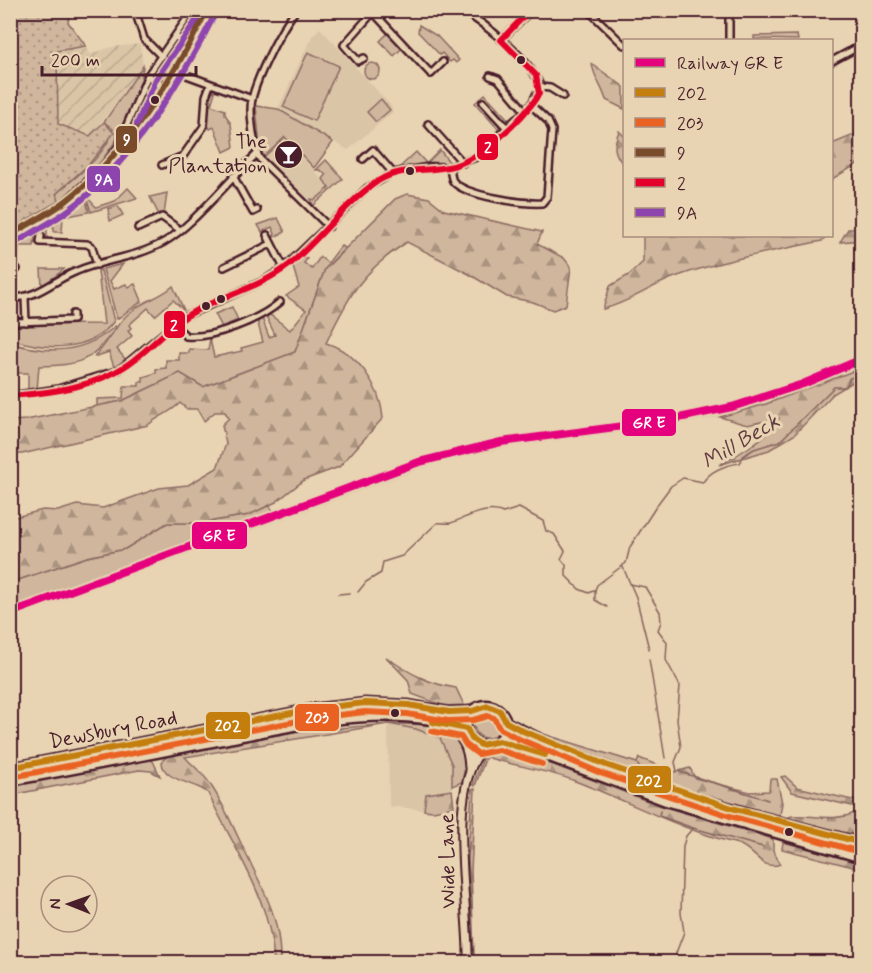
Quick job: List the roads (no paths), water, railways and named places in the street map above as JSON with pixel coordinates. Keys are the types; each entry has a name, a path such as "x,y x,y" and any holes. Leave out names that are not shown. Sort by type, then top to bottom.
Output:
{"highway":[{"name":"Dewsbury Road","path":"10,768 300,712 365,703 408,705 448,712 472,711 484,706 492,706 503,714 506,722 563,749 636,777 781,823 861,843"},
{"path":"468,732 472,711"},
{"name":"Dewsbury Road","path":"10,781 302,725 388,717 441,723 468,732 476,742 487,745"},
{"path":"499,741 505,732 506,722"},
{"path":"487,745 499,741 518,745 657,798 777,836 861,858"}],"main road":[{"path":"441,723 459,735 463,741 467,750 469,770"},
{"path":"468,732 473,747 473,760"},
{"name":"Wide Lane","path":"468,963 462,831 469,770 473,760 487,745"}],"street":[{"path":"135,10 144,39 160,56"},
{"path":"119,146 148,75 193,10"},
{"path":"10,235 73,196 104,166 188,48 206,14 198,10"},
{"path":"296,10 286,23 252,99 257,154 329,227"},
{"path":"461,10 477,18 532,70 540,87"},
{"path":"501,40 531,10"},
{"path":"588,10 623,44"},
{"path":"729,10 729,39"},
{"path":"363,58 358,61 344,45 374,12 431,74 443,62"},
{"path":"174,36 182,40 188,48"},
{"path":"833,61 861,45"},
{"path":"173,70 210,86 252,99"},
{"path":"148,75 156,84 164,83"},
{"path":"490,76 498,80 525,111"},
{"path":"162,165 183,156 204,126 206,96 210,86"},
{"path":"540,87 550,88 562,96"},
{"path":"10,396 58,389 111,374 129,364 183,317 263,281 284,268 367,188 393,172 430,166 450,168 476,157 531,105 540,87"},
{"path":"483,102 507,128"},
{"path":"450,168 452,180 462,189 476,194 542,203 547,198 552,129 548,121 531,105"},
{"path":"428,124 463,163"},
{"path":"363,159 373,150 393,172"},
{"path":"17,269 12,269 10,296 25,298 58,279 141,253 163,243 180,230 257,154"},
{"path":"233,177 253,212 257,210"},
{"path":"138,228 162,217 180,230"},
{"path":"267,235 284,268"},
{"path":"41,236 40,242 87,244 92,247 97,265"},
{"path":"224,267 271,244"},
{"path":"25,298 26,322"},
{"path":"174,325 186,336 215,334 263,314 280,302"},
{"path":"15,322 73,320 73,314"},
{"path":"777,836 781,823"}],"waterway":[{"name":"Mill Beck","path":"358,592 366,582 381,573 383,562 402,556 437,523 451,523 484,511 503,513 519,508 543,521 546,531 554,534 565,551 561,559 566,565 566,576 579,589 589,593 626,563 630,547 671,486 683,478 703,482 719,469 740,463 743,456 754,449 780,441 834,387 846,387 850,378 862,374"},
{"path":"622,565 636,597 649,649"},
{"path":"629,584 645,587 660,612 661,622 658,630 667,642 666,660 680,686 677,720 681,747 675,762 677,771 768,800"},
{"path":"595,590 595,600 607,607"},
{"name":"Mill Beck","path":"338,594 350,593"},
{"path":"649,659 665,758"},
{"path":"660,811 659,816 693,828 686,836 683,846 681,913 684,932 676,953 676,962"},
{"path":"693,828 763,847"}],"place":[{"name":"The Plantation","path":"288,154"}]}
